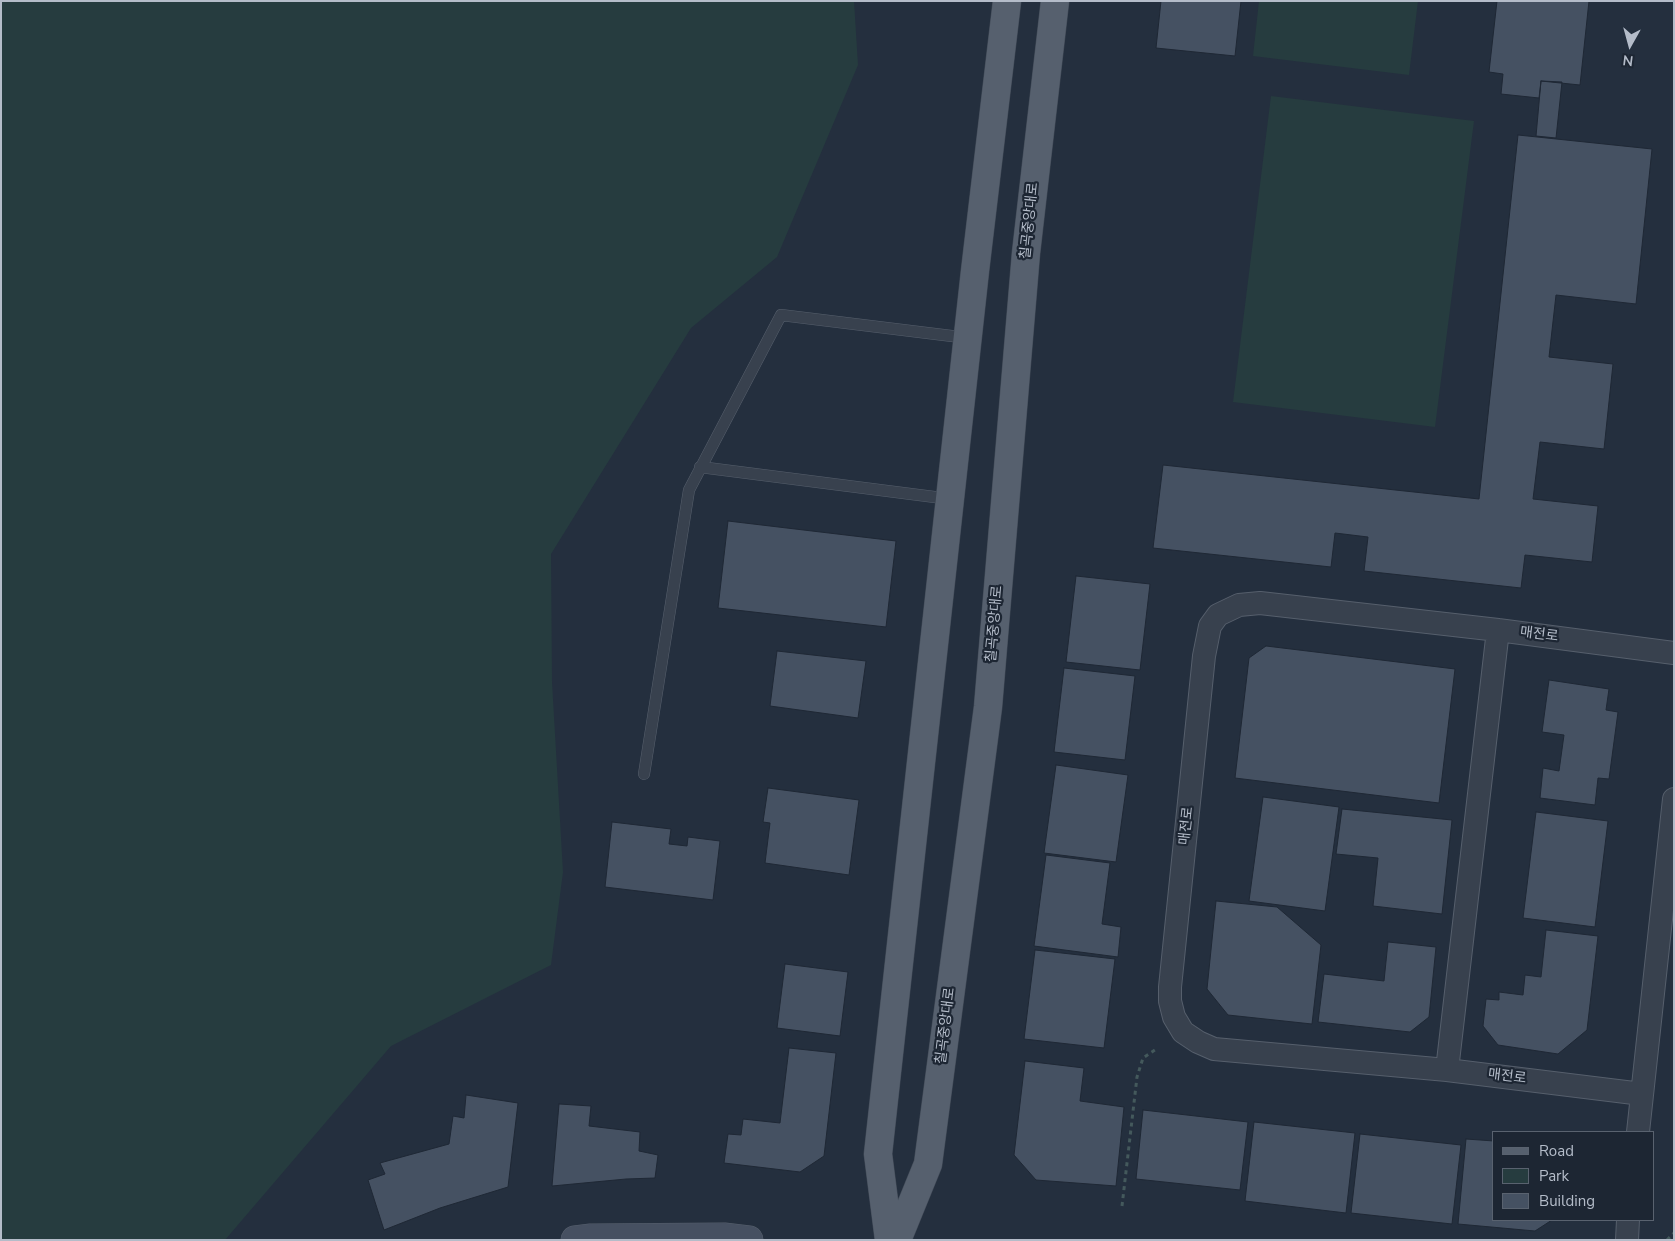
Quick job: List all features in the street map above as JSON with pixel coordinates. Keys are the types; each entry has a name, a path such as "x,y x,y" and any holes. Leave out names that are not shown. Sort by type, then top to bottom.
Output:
{"main road":[{"path":"889,1240 878,1154 1007,1"},
{"name":"칠곡중앙대로","path":"897,1240 928,1164 988,707 1026,253 1055,1"},
{"path":"575,1240 591,1238 724,1237 749,1240"}],"street":[{"name":"매전로","path":"1642,1094 1447,1070 1214,1049 1198,1042 1183,1032 1174,1017 1170,1001 1170,988 1204,656 1210,626 1218,616 1239,605 1260,603 1498,630 1674,653"},
{"path":"1447,1070 1498,630"},
{"path":"1638,1131 1674,799"},
{"path":"1627,1240 1628,1221"}],"lane":[{"path":"644,774 688,490 781,315 968,338"},
{"path":"700,467 950,499"}],"path":[{"path":"1122,1206 1137,1077 1143,1058 1158,1048"},
{"path":"1667,1240 1674,1232"}],"green space":[{"path":"1,1 854,1 858,65 777,257 691,328 551,554 552,682 563,872 551,965 391,1046 225,1240 1,1240"},
{"path":"1259,1 1418,1 1409,75 1253,56"},
{"path":"1271,96 1474,121 1435,427 1233,402"}],"building":[{"path":"1161,1 1241,1 1235,56 1156,48"},
{"path":"1497,1 1589,1 1580,85 1541,81 1539,98 1501,94 1503,74 1489,72"},
{"path":"1541,81 1562,82 1556,138 1536,136"},
{"path":"1518,135 1652,149 1636,304 1556,295 1549,357 1613,364 1604,449 1540,442 1533,499 1598,506 1592,562 1525,555 1521,588 1364,571 1368,537 1335,533 1331,567 1153,548 1163,465 1479,499"},
{"path":"728,521 896,541 886,627 718,608"},
{"path":"1076,576 1150,584 1140,670 1066,662"},
{"path":"1266,646 1455,669 1439,803 1235,778 1249,658"},
{"path":"777,651 866,661 858,718 770,706"},
{"path":"1064,668 1135,676 1125,760 1054,752"},
{"path":"1549,680 1609,689 1606,710 1618,712 1609,779 1598,778 1595,805 1540,798 1543,768 1559,771 1564,735 1542,732"},
{"path":"1056,765 1128,775 1116,862 1044,853"},
{"path":"768,788 859,800 849,875 765,863 770,823 763,822"},
{"path":"1263,797 1339,807 1325,911 1249,901"},
{"path":"1342,809 1452,820 1442,914 1373,906 1378,858 1336,854"},
{"path":"1536,812 1608,821 1595,927 1523,918"},
{"path":"612,822 671,829 669,844 687,846 688,837 720,841 713,900 605,887"},
{"path":"1046,855 1110,863 1102,924 1121,927 1118,957 1034,946"},
{"path":"1216,901 1277,907 1321,945 1312,1024 1228,1015 1207,989"},
{"path":"1546,930 1598,936 1587,1030 1558,1054 1498,1045 1483,1026 1486,999 1499,1000 1499,992 1523,995 1525,975 1541,977"},
{"path":"1388,942 1436,947 1429,1017 1410,1032 1318,1022 1324,974 1384,981"},
{"path":"1035,950 1115,959 1104,1048 1024,1039"},
{"path":"785,964 848,972 840,1036 777,1028"},
{"path":"789,1048 836,1053 824,1156 800,1172 724,1163 728,1134 741,1135 743,1119 780,1123"},
{"path":"1025,1061 1084,1068 1080,1101 1124,1107 1116,1186 1036,1180 1014,1155"},
{"path":"466,1095 518,1103 508,1187 440,1208 384,1230 368,1180 385,1174 380,1163 449,1144 453,1116 464,1118"},
{"path":"559,1104 591,1106 589,1126 640,1132 639,1151 658,1155 655,1178 552,1186"},
{"path":"1143,1110 1248,1122 1240,1190 1136,1179"},
{"path":"1254,1122 1355,1133 1346,1213 1245,1201"},
{"path":"1360,1134 1461,1145 1452,1224 1351,1213"},
{"path":"1466,1139 1492,1141 1492,1221 1550,1221 1535,1231 1458,1224"}]}
